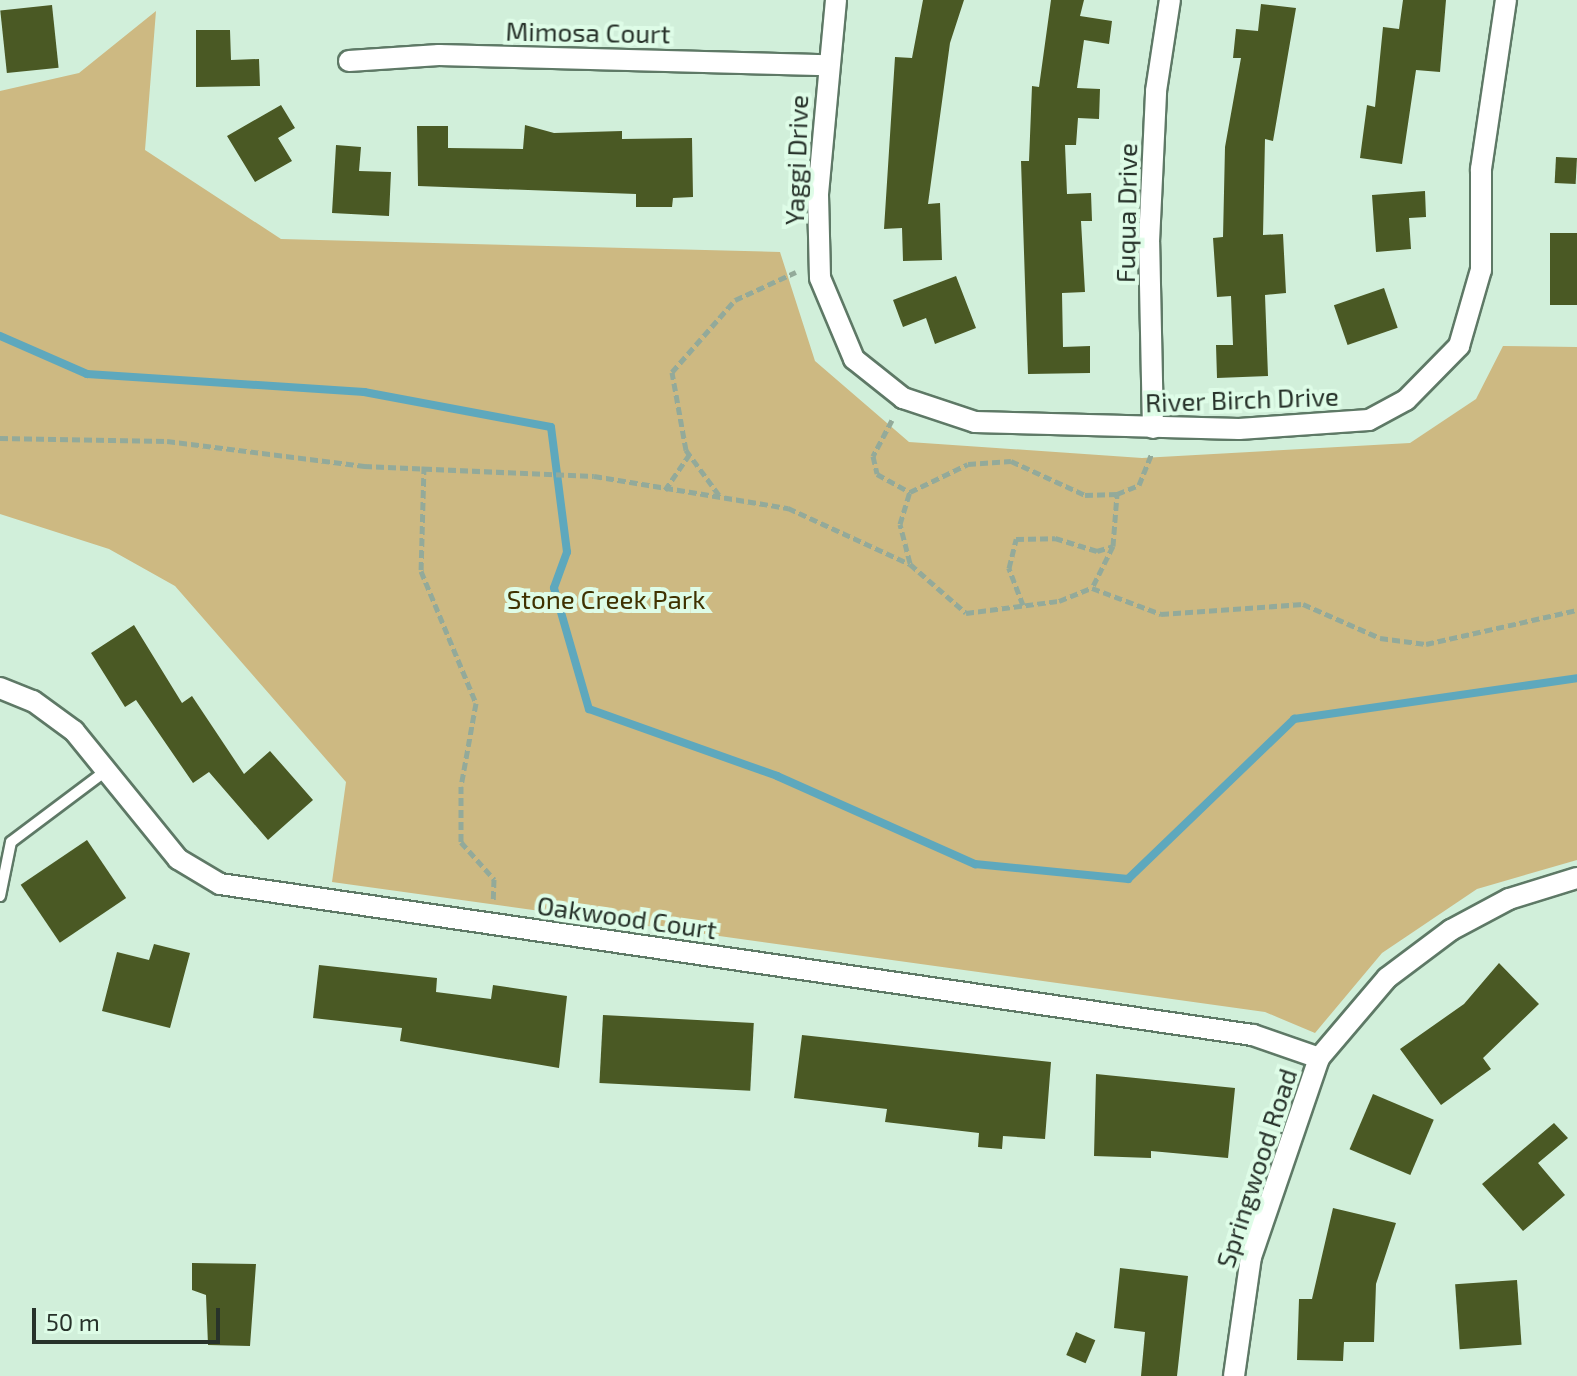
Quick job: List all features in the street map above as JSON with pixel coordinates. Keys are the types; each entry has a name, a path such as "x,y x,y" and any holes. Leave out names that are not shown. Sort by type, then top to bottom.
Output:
{"street":[{"name":"Yaggi Drive","path":"833,321 820,278 818,195 827,65 836,0"},
{"name":"Fuqua Drive","path":"1153,428 1149,242 1156,91 1170,0"},
{"name":"River Birch Drive","path":"833,321 869,375 932,412 975,422 1153,428 1369,420 1443,368 1459,346 1481,270 1481,169 1506,0"},
{"name":"Mimosa Court","path":"349,61 439,55 827,65"},
{"name":"Oakwood Court","path":"0,688 33,701 74,731 178,859 220,884 1253,1035 1319,1058"},
{"name":"Springwood Road","path":"1234,1376 1251,1257 1319,1058 1387,978 1451,930 1509,899 1577,878"}],"lane":[{"path":"0,896 11,842 107,770"}],"path":[{"path":"720,495 689,455 672,372 735,300 796,272"},
{"path":"892,420 873,456 877,474 910,492"},
{"path":"0,438 167,441 364,466 424,466 594,476 664,491 720,495 788,508 910,564 966,613 1023,605 1092,588 1161,614 1303,604 1380,638 1426,644 1577,610"},
{"path":"910,564 900,524 910,492 968,464 1011,461 1085,495 1117,494 1139,485 1152,452"},
{"path":"664,491 689,455"},
{"path":"424,466 421,571 476,703 461,786 461,842 494,879 493,904"},
{"path":"1092,588 1113,546 1117,494"},
{"path":"1023,605 1009,568 1016,539 1055,538 1097,551 1113,546"},
{"path":"1097,551 1106,564"}],"green space":[{"name":"Stone Creek Park","path":"156,11 145,150 281,239 780,252 815,361 909,442 1142,458 1410,443 1476,399 1503,346 1577,347 1577,860 1477,889 1382,953 1315,1033 1265,1012 332,882 346,782 175,586 109,549 0,514 0,91 79,73"}],"building":[{"path":"923,0 964,0 950,43 928,204 940,203 942,260 903,261 902,228 884,229 895,57 912,58"},
{"path":"1051,0 1084,0 1080,16 1112,21 1109,44 1084,40 1077,88 1100,89 1099,119 1078,118 1076,145 1065,145 1067,194 1091,193 1092,221 1081,221 1085,292 1062,293 1063,347 1090,346 1090,373 1028,374 1021,161 1029,161 1032,86 1039,87"},
{"path":"1403,0 1446,0 1440,72 1416,70 1402,164 1360,158 1367,105 1375,107 1383,27 1399,29"},
{"path":"1261,4 1296,8 1273,141 1265,139 1263,235 1283,234 1286,293 1265,295 1268,376 1217,378 1216,345 1233,345 1231,296 1217,297 1213,238 1223,237 1225,147 1241,58 1233,58 1236,29 1258,31"},
{"path":"52,5 59,68 7,73 0,10"},
{"path":"196,30 230,30 231,60 259,59 260,86 196,87"},
{"path":"281,105 295,128 278,138 292,161 255,182 227,136"},
{"path":"525,125 554,133 622,131 622,139 692,138 693,197 673,198 672,207 636,207 636,194 418,186 417,126 448,126 448,148 523,149"},
{"path":"336,145 361,147 359,171 391,172 389,216 332,213"},
{"path":"1556,157 1577,158 1576,184 1555,183"},
{"path":"1425,191 1426,217 1409,218 1411,249 1376,252 1372,195"},
{"path":"1550,233 1577,233 1577,305 1550,305"},
{"path":"956,276 976,328 935,344 926,318 903,327 893,300"},
{"path":"1384,288 1398,328 1348,345 1334,305"},
{"path":"134,625 182,703 192,696 244,774 270,751 313,800 268,840 209,772 193,783 136,700 125,707 91,653"},
{"path":"87,840 126,898 60,943 21,885"},
{"path":"154,944 190,953 170,1028 102,1011 117,952 149,960"},
{"path":"1499,963 1539,1004 1483,1058 1491,1069 1441,1105 1400,1049 1464,1004"},
{"path":"319,965 437,978 436,992 491,999 493,985 567,996 559,1068 400,1041 402,1028 313,1018"},
{"path":"603,1015 754,1023 750,1091 599,1083"},
{"path":"802,1035 1051,1062 1045,1139 1003,1136 1002,1149 978,1147 979,1133 885,1122 887,1109 794,1098"},
{"path":"1096,1074 1235,1088 1228,1158 1151,1151 1151,1158 1094,1156"},
{"path":"1373,1094 1434,1120 1410,1175 1350,1149"},
{"path":"1554,1123 1568,1138 1538,1163 1565,1195 1523,1231 1482,1184"},
{"path":"1333,1208 1396,1223 1376,1284 1374,1342 1344,1342 1343,1361 1297,1360 1299,1299 1312,1299"},
{"path":"192,1263 256,1264 250,1346 208,1345 206,1295 192,1290"},
{"path":"1120,1268 1188,1276 1177,1376 1141,1376 1145,1332 1114,1328"},
{"path":"1517,1280 1522,1345 1460,1349 1455,1284"},
{"path":"1076,1332 1095,1340 1086,1363 1066,1355"}],"waterway":[{"path":"0,336 87,374 364,392 551,427 567,552 554,588 589,709 777,776 975,864 1128,879 1294,719 1577,678"}]}
